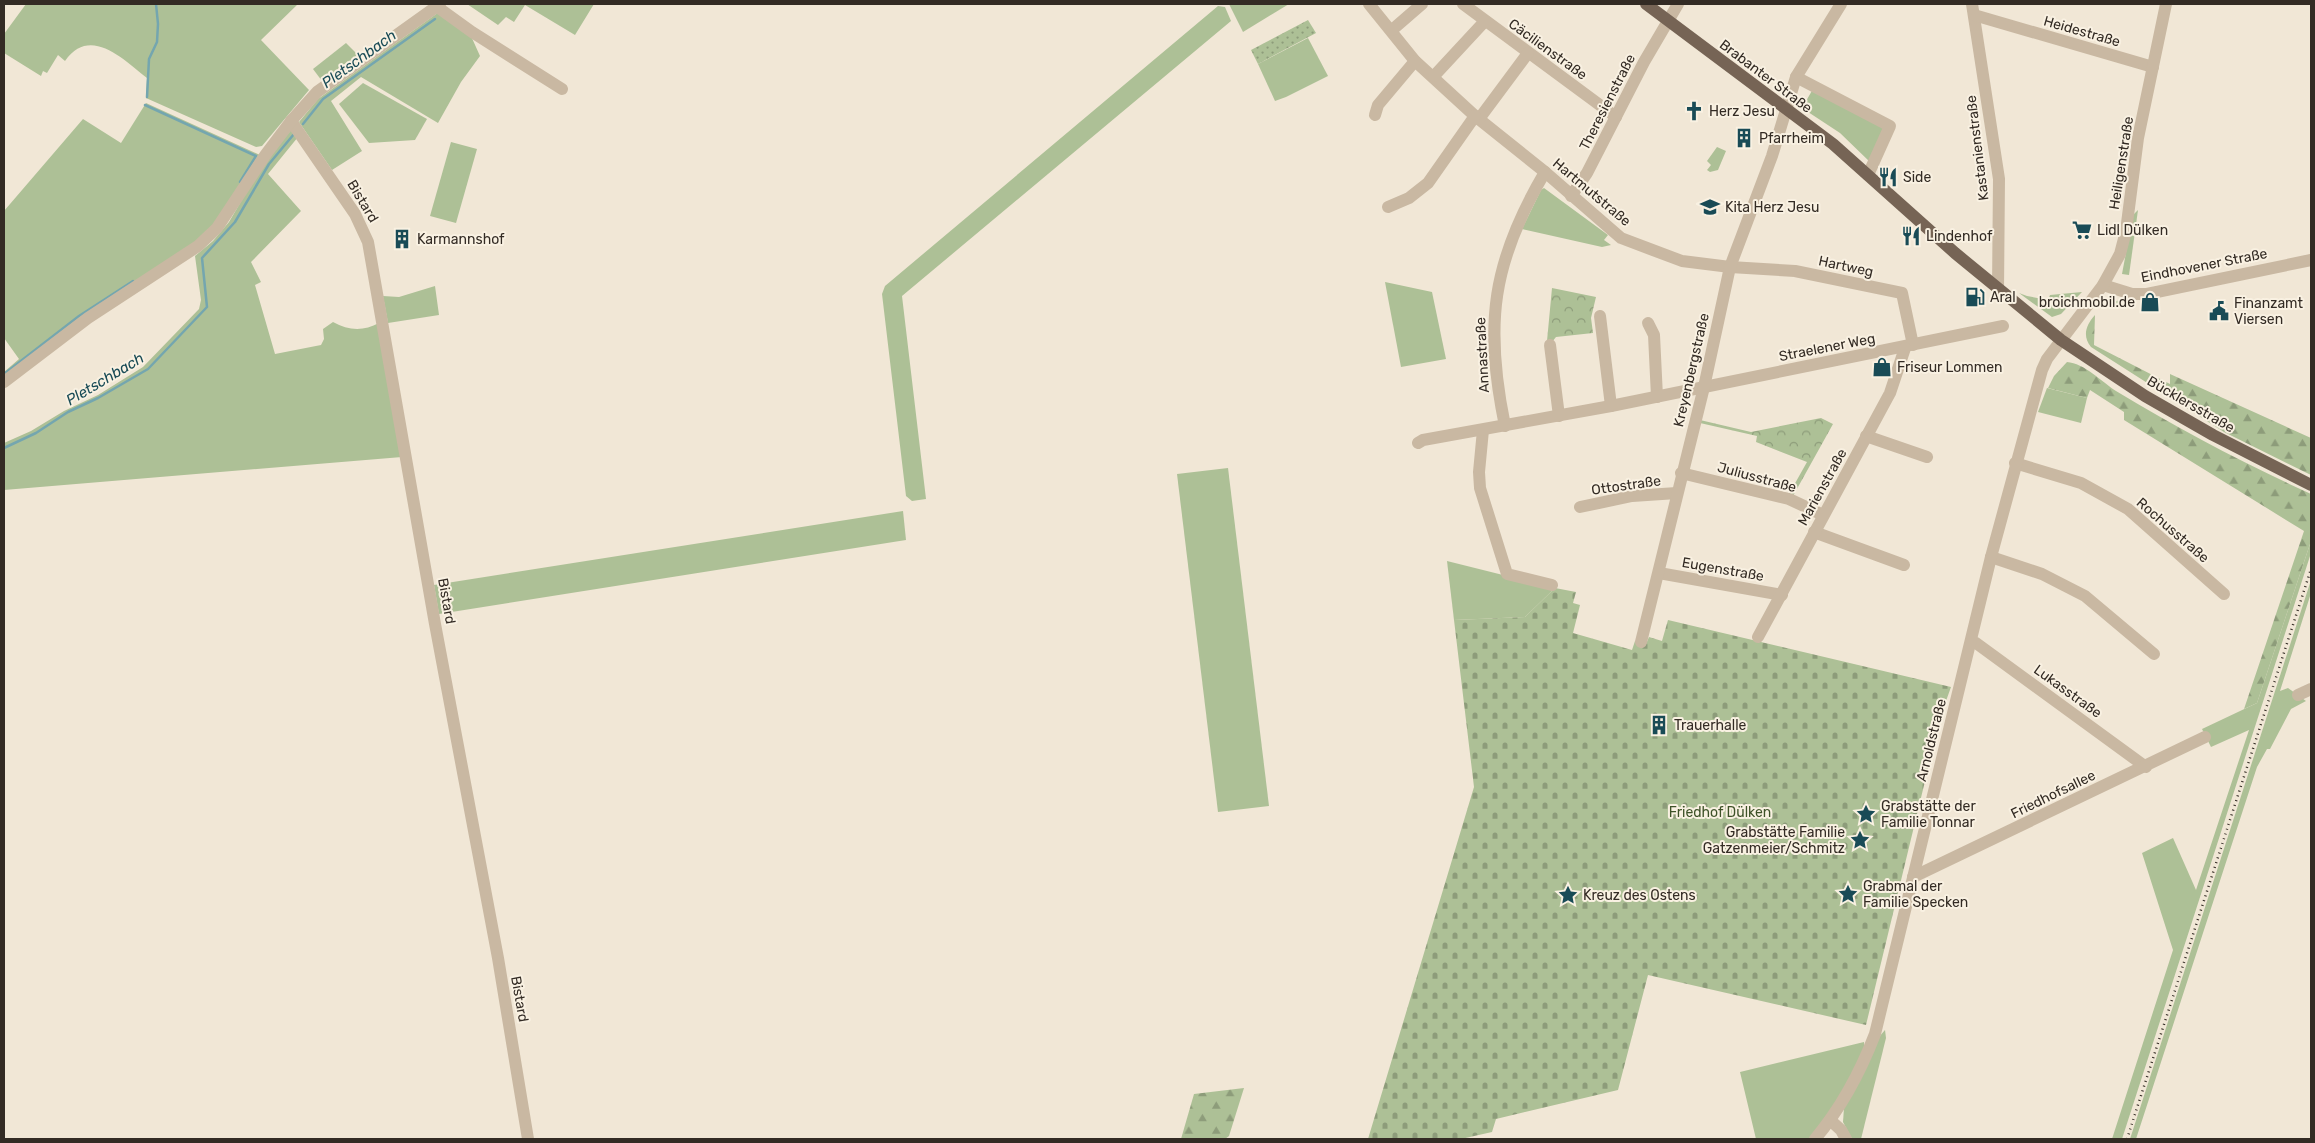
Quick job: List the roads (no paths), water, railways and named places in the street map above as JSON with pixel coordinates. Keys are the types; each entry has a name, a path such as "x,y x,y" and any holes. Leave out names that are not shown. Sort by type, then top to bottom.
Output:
{"main road":[{"name":"Brabanter Straße","path":"1646,4 1833,144 1998,290 2061,340"},
{"name":"Bücklersstraße","path":"2061,340 2145,396 2213,435 2311,485"}],"street":[{"name":"Hartmutstraße","path":"1369,4 1392,30 1415,61 1434,76 1477,117 1546,172 1571,196 1621,238 1682,261 1730,267"},
{"path":"1392,30 1422,4"},
{"name":"Cäcilienstraße","path":"1463,4 1616,117"},
{"name":"Theresienstraße","path":"1571,196 1587,173 1678,4"},
{"name":"Kreyenbergstraße","path":"1641,642 1659,573 1676,493 1704,387 1730,267 1772,156 1796,77 1841,4"},
{"name":"Heiligenstraße","path":"2061,340 2104,285 2120,254 2126,231 2138,138 2166,4"},
{"path":"4,382 88,318 198,246 217,228 291,121 317,92 438,5 472,32 562,89"},
{"name":"Heidestraße","path":"1973,10 2154,67"},
{"name":"Kastanienstraße","path":"1973,10 1999,180 1998,290"},
{"path":"1434,76 1485,21"},
{"path":"1388,207 1408,198 1428,183 1528,53"},
{"path":"1374,115 1378,105 1415,61"},
{"name":"Brabanter Straße","path":"1796,77 1890,126 1868,175"},
{"name":"Bistard","path":"291,121 356,214 368,242 524,1106 528,1139"},
{"name":"Annastraße","path":"1505,426 1496,380 1493,338 1497,287 1504,259 1514,233 1531,196 1546,172"},
{"name":"Eindhovener Straße","path":"2104,285 2132,294 2147,294 2311,260"},
{"name":"Hartweg","path":"1730,267 1795,271 1902,293 1909,346"},
{"path":"1600,316 1611,406"},
{"path":"1648,323 1654,335 1657,397"},
{"name":"Straelener Weg","path":"1418,443 1423,440 1657,397 2003,326"},
{"name":"Arnoldstraße","path":"1815,1139 1852,1087 1875,1034 1991,557 2016,463 2046,359 2061,340"},
{"path":"1550,345 1559,416"},
{"name":"Marienstraße","path":"1758,637 1890,393 1909,346"},
{"path":"1483,430 1479,472 1480,488 1507,574 1552,585"},
{"path":"1866,436 1927,456"},
{"name":"Rochusstraße","path":"2016,463 2081,483 2128,509 2224,594"},
{"name":"Juliusstraße","path":"1681,473 1789,499 1823,515"},
{"name":"Ottostraße","path":"1580,507 1632,496 1676,493"},
{"path":"1814,532 1904,565"},
{"path":"1991,557 2042,574 2085,596 2154,654"},
{"name":"Eugenstraße","path":"1659,573 1782,595"},
{"name":"Lukasstraße","path":"1971,641 2146,766"},
{"path":"2298,695 2311,689"},
{"name":"Friedhofsallee","path":"1913,877 2205,737"},
{"path":"1830,1120 1841,1130 1846,1139"}],"waterway":[{"path":"147,97 149,59 157,42 156,4"},
{"name":"Pletschbach","path":"303,124 323,99 435,19"},
{"path":"145,105 256,156 240,182"},
{"name":"Pletschbach","path":"4,448 36,433 68,412 98,398 148,369 207,307 202,258 235,222 269,164 294,134"},
{"path":"4,374 79,316 133,281"}],"railway":[{"path":"2127,1139 2311,569"}],"place":[{"name":"Herz Jesu","path":"1694,111"},
{"name":"Pfarrheim","path":"1744,138"},
{"name":"Side","path":"1888,177"},
{"name":"Kita Herz Jesu","path":"1710,207"},
{"name":"Lidl Dülken","path":"2082,230"},
{"name":"Lindenhof","path":"1911,236"},
{"name":"Karmannshof","path":"402,239"},
{"name":"Aral","path":"1975,297"},
{"name":"broichmobil.de","path":"2150,302"},
{"name":"Finanzamt Viersen","path":"2219,311"},
{"name":"Friseur Lommen","path":"1882,367"},
{"name":"Trauerhalle","path":"1659,725"},
{"name":"Grabstätte der Familie Tonnar","path":"1866,814"},
{"name":"Grabstätte Familie Gatzenmeier/Schmitz","path":"1860,840"},
{"name":"Grabmal der Familie Specken","path":"1848,894"},
{"name":"Kreuz des Ostens","path":"1568,895"}],"park label":[{"name":"Friedhof Dülken","path":"1720,812"}]}
